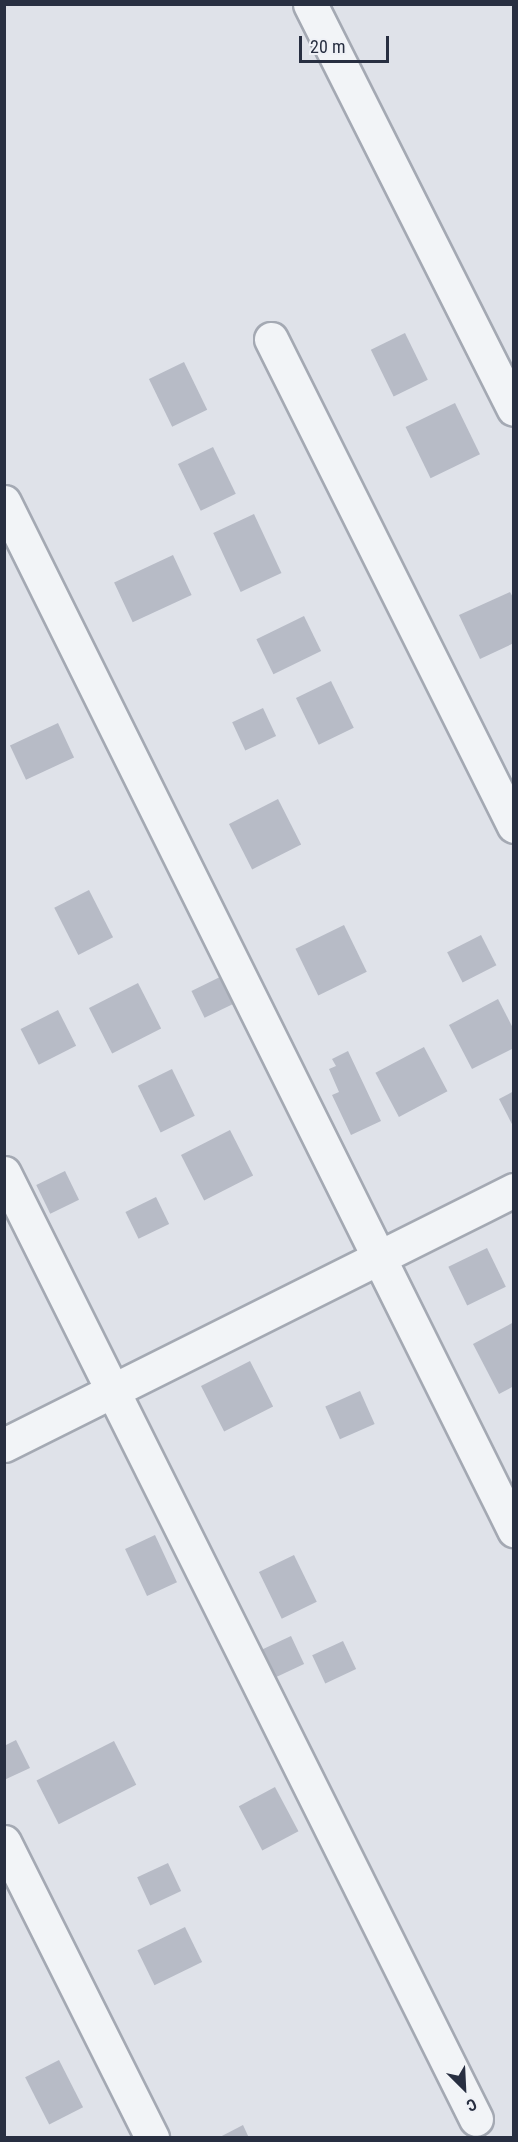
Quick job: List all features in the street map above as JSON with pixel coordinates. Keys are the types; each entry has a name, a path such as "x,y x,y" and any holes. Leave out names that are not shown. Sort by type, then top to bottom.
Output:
{"street":[{"path":"310,4 513,409"},
{"path":"271,339 513,826"},
{"path":"4,502 513,1530"},
{"path":"4,1173 476,2120"},
{"path":"4,1445 513,1190"},
{"path":"4,1842 152,2138"}],"building":[{"path":"405,333 428,380 394,396 371,350"},
{"path":"184,362 207,410 172,427 149,379"},
{"path":"455,403 480,454 431,478 406,427"},
{"path":"213,447 236,494 201,511 178,464"},
{"path":"254,514 281,573 241,592 213,533"},
{"path":"173,555 192,595 133,622 114,582"},
{"path":"510,592 514,599 514,643 480,659 459,615"},
{"path":"304,616 321,651 273,674 256,639"},
{"path":"331,681 354,728 319,745 296,698"},
{"path":"263,708 276,736 245,750 232,722"},
{"path":"58,723 74,757 26,780 10,745"},
{"path":"278,799 301,844 252,869 229,824"},
{"path":"89,890 113,937 78,955 54,908"},
{"path":"344,925 367,972 318,995 295,949"},
{"path":"481,935 496,965 463,983 447,952"},
{"path":"222,976 235,1003 205,1018 191,991"},
{"path":"138,983 161,1028 112,1053 89,1008"},
{"path":"498,999 514,1030 514,1048 472,1069 449,1025"},
{"path":"58,1010 76,1046 39,1065 21,1029"},
{"path":"424,1047 447,1091 399,1117 375,1073"},
{"path":"348,1051 381,1121 351,1135 332,1095 339,1092 329,1069 336,1066 332,1059"},
{"path":"172,1069 195,1116 161,1132 138,1086"},
{"path":"514,1091 514,1128 499,1099"},
{"path":"230,1130 253,1175 204,1200 181,1155"},
{"path":"65,1171 79,1200 50,1214 36,1185"},
{"path":"156,1197 169,1224 139,1239 125,1212"},
{"path":"487,1248 506,1287 467,1305 448,1267"},
{"path":"514,1322 514,1386 499,1394 473,1344"},
{"path":"250,1361 273,1406 224,1431 201,1386"},
{"path":"360,1391 375,1424 340,1439 325,1406"},
{"path":"155,1535 177,1582 147,1596 125,1549"},
{"path":"294,1555 317,1602 282,1619 259,1572"},
{"path":"291,1636 304,1664 274,1678 261,1650"},
{"path":"343,1641 356,1669 325,1683 312,1655"},
{"path":"16,1740 30,1768 4,1780 4,1746"},
{"path":"114,1741 136,1785 59,1824 36,1780"},
{"path":"275,1787 298,1831 262,1850 239,1806"},
{"path":"168,1863 181,1891 150,1905 137,1877"},
{"path":"185,1927 202,1962 154,1985 137,1950"},
{"path":"59,2060 83,2107 49,2124 25,2077"},
{"path":"243,2125 249,2138 218,2138"}]}
